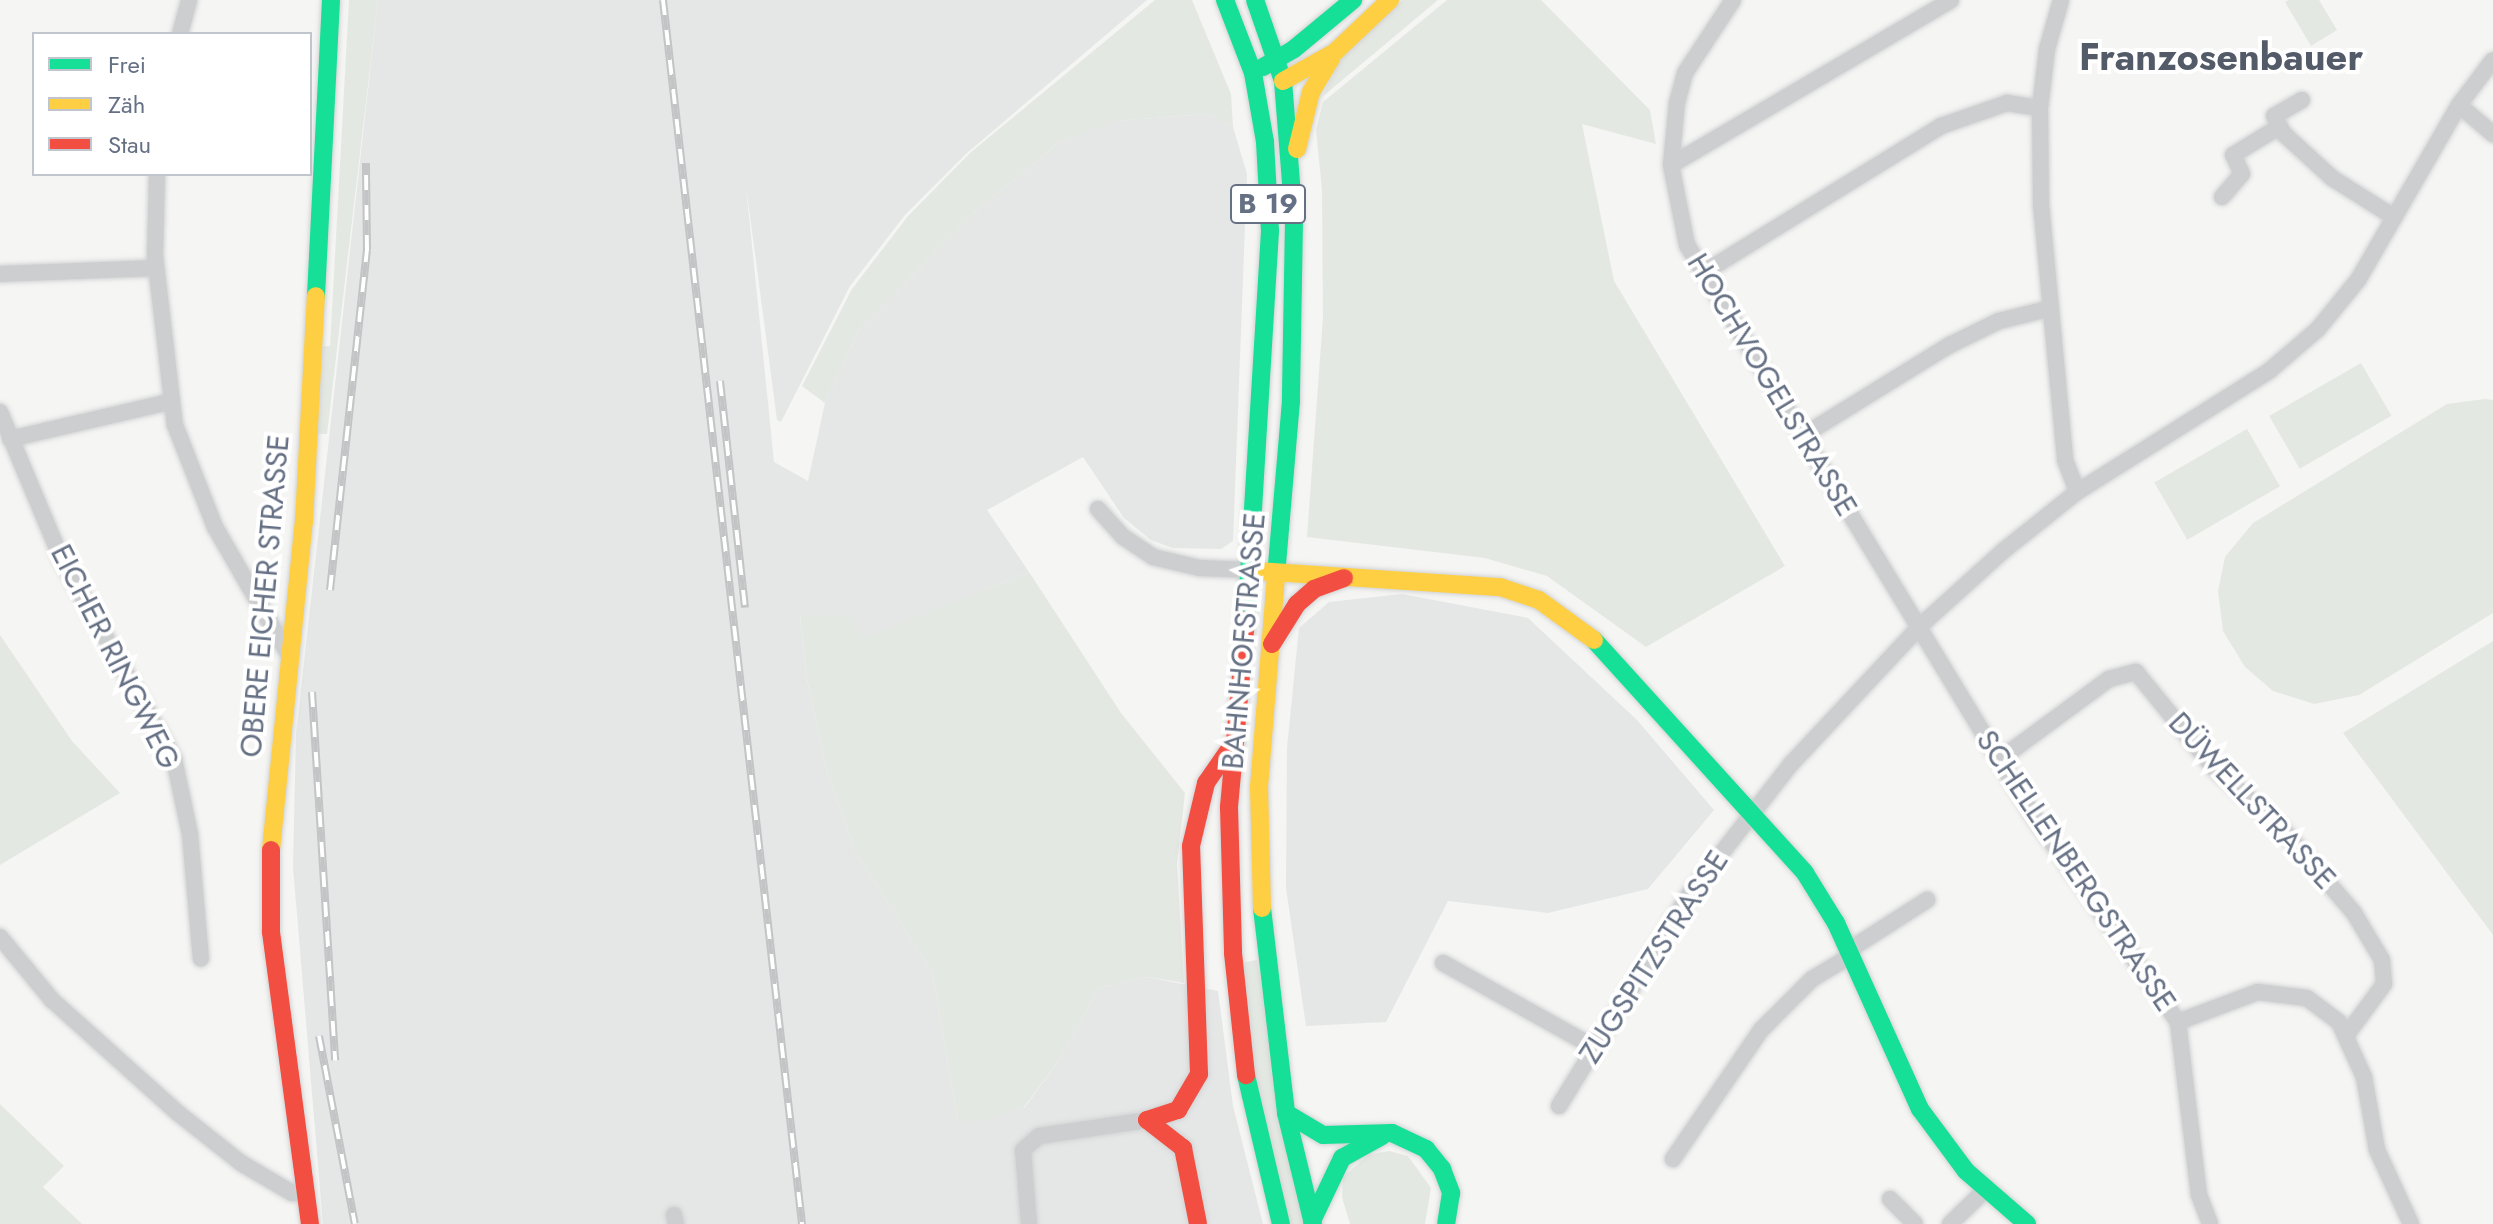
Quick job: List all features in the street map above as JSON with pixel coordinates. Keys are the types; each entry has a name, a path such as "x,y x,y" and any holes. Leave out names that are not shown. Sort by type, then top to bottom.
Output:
{"main road":[{"name":"OBERE EICHER STRASSE","path":"310,1224 271,932 271,823 293,661 316,163 331,0"},
{"name":"B 19","path":"1225,0 1253,73"},
{"name":"B 19","path":"1255,0 1276,59"},
{"path":"1253,73 1353,0"},
{"path":"1253,73 1283,81 1335,52 1390,0"},
{"path":"1292,168 1311,92 1335,52"},
{"name":"BAHNHOFSTRASSE","path":"1276,59 1283,81 1292,168 1285,487 1259,787 1261,881 1268,989 1286,1113 1312,1222"},
{"name":"BAHNHOFSTRASSE","path":"1253,73 1265,142 1270,231 1250,570 1233,744 1229,849 1243,1060 1281,1224"},
{"path":"1250,570 1500,587 1539,600 1607,649 1805,873 1850,953 1920,1109 1986,1189 2027,1224"},
{"path":"1272,644 1297,604 1314,589 1352,575"},
{"path":"1147,1120 1178,1110 1196,1088 1199,1074 1191,846 1206,783 1233,744"},
{"path":"1286,1113 1323,1135 1392,1133 1426,1149 1442,1169 1451,1193 1446,1224"},
{"path":"1147,1120 1183,1148 1198,1224"},
{"path":"1312,1222 1342,1158 1392,1133"}],"street":[{"path":"181,32 189,0"},
{"name":"HOCHVOGELSTRASSE","path":"1733,0 1685,73 1671,165 1687,245 1919,627"},
{"path":"1671,165 1951,0"},
{"path":"2061,0 2047,49 2040,108 2047,309 2065,460 2077,492"},
{"name":"ZUGSPITZSTRASSE","path":"1559,1106 1689,895 1750,810 1919,627 2077,492 2269,371 2318,329 2358,280 2459,105 2493,60"},
{"path":"2302,100 2274,116 2279,127 2311,162 2394,217"},
{"path":"1703,273 1941,126 2007,103 2040,108"},
{"path":"2459,105 2493,134"},
{"path":"2222,197 2242,174 2233,155 2279,127"},
{"path":"157,176 156,268 169,402 187,462 215,527 293,661"},
{"path":"0,274 156,268"},
{"path":"1804,435 1950,345 1999,321 2047,309"},
{"path":"10,439 169,402"},
{"name":"EICHER RINGWEG","path":"0,412 62,560 174,759 190,834 201,959"},
{"name":"BAHNHOFSTRASSE","path":"1098,509 1122,536 1153,557 1191,567 1250,570"},
{"path":"256,597 294,618"},
{"name":"SCHELLENBERGSTRASSE","path":"1919,627 1999,760 2178,1022 2199,1195 2210,1224"},
{"name":"DÜWELLSTRASSE","path":"1999,760 2109,679 2136,672 2214,768 2282,829 2344,901 2382,960 2384,984 2348,1033"},
{"path":"1673,1159 1761,1030 1812,979 1927,900"},
{"path":"0,937 52,1000 178,1113 241,1163 292,1193 307,1194"},
{"path":"1443,963 1594,1047"},
{"path":"2178,1022 2258,992 2288,993 2307,998 2348,1033 2364,1077 2377,1150 2411,1224"},
{"path":"1029,1224 1023,1150 1039,1136 1147,1120"},
{"path":"1950,1224 1986,1189"},
{"path":"1890,1199 1915,1224"}],"shaded area":[{"path":"349,0 378,0 327,434 315,434 318,347 330,346"},
{"path":"378,0 1147,0 967,153 905,215 850,286 781,422 777,420 746,186 774,462 808,481 825,403 860,329 977,210 1060,142 1114,121 1207,114 1233,127 1247,174 1233,541 1221,549 1173,548 1151,540 1124,518 1083,457 987,510 1029,572 861,640 800,616 806,675 827,773 856,853 932,972 958,1123 1025,1107 1058,1062 1099,988 1147,977 1218,991 1233,1106 1263,1224 323,1224 293,867 296,734"},
{"path":"1155,0 1192,0 1231,94 1233,127 1207,114 1115,121 1060,142 977,210 860,329 825,403 802,386 852,289 908,216 970,153"},
{"path":"1403,0 1438,0 1322,97 1341,59"},
{"path":"1447,0 1541,0 1650,110 1656,144 1582,124 1614,281 1785,566 1646,647 1547,576 1485,558 1307,537 1323,317 1322,190 1316,130 1323,102"},
{"path":"2319,0 2337,30 2311,46 2285,2"},
{"path":"2361,363 2392,416 2300,469 2269,416"},
{"path":"2493,400 2493,613 2359,695 2314,704 2273,691 2245,667 2223,631 2218,591 2225,557 2253,523 2447,404"},
{"path":"2247,429 2280,486 2187,540 2154,483"},
{"path":"1029,572 1121,713 1185,793 1177,864 1184,983 1147,977 1099,988 1058,1062 1024,1107 982,1121 958,1123 932,972 856,853 827,773 806,675 800,615 852,616 862,639"},
{"path":"1402,594 1528,618 1637,720 1714,810 1648,889 1548,913 1448,901 1386,1022 1306,1026 1286,888 1287,748 1299,628 1329,602"},
{"path":"0,635 72,741 120,793 0,865"},
{"path":"2493,641 2493,935 2343,733"},
{"path":"1257,960 1305,1224 1290,1224 1251,1056 1241,963"},
{"path":"0,1104 64,1166 43,1187 82,1224 0,1224"},
{"path":"1389,1151 1408,1156 1431,1188 1425,1224 1350,1224 1342,1197 1343,1177 1368,1155"}],"railway":[{"path":"663,0 802,1224"},
{"path":"330,590 367,250 366,163"},
{"path":"720,381 745,608"},
{"path":"312,692 335,1060"},
{"path":"319,1036 355,1224"}],"traffic: fast":[{"path":"316,296 331,0"},
{"path":"1225,0 1253,73 1265,142 1270,231 1246,620"},
{"path":"1255,0 1283,81 1294,221 1291,401 1276,577"},
{"path":"1263,67 1294,49 1353,0"},
{"path":"1594,640 1805,873 1836,923 1920,1109 1966,1171 2027,1224"},
{"path":"1262,908 1286,1113 1313,1224"},
{"path":"1246,1075 1281,1224"},
{"path":"1286,1113 1323,1135 1392,1133 1426,1149 1442,1169 1451,1193 1446,1224"},
{"path":"1312,1221 1342,1158 1382,1136"}],"traffic: slow":[{"path":"1283,81 1335,52 1390,0"},
{"path":"1297,149 1311,92 1331,59"},
{"path":"271,850 304,522 316,296"},
{"path":"1257,571 1500,587 1539,600 1594,640"},
{"path":"1262,908 1259,787 1276,577"}],"traffic: jam":[{"path":"1272,644 1297,604 1314,589 1344,578"},
{"path":"1246,620 1229,807 1233,953 1246,1075"},
{"path":"1147,1120 1178,1110 1199,1074 1191,846 1206,783 1233,744"},
{"path":"271,850 271,932 310,1224"},
{"path":"1147,1120 1183,1148 1198,1224"}],"district":[{"name":"Franzosenbauer","path":"2221,57"}]}
